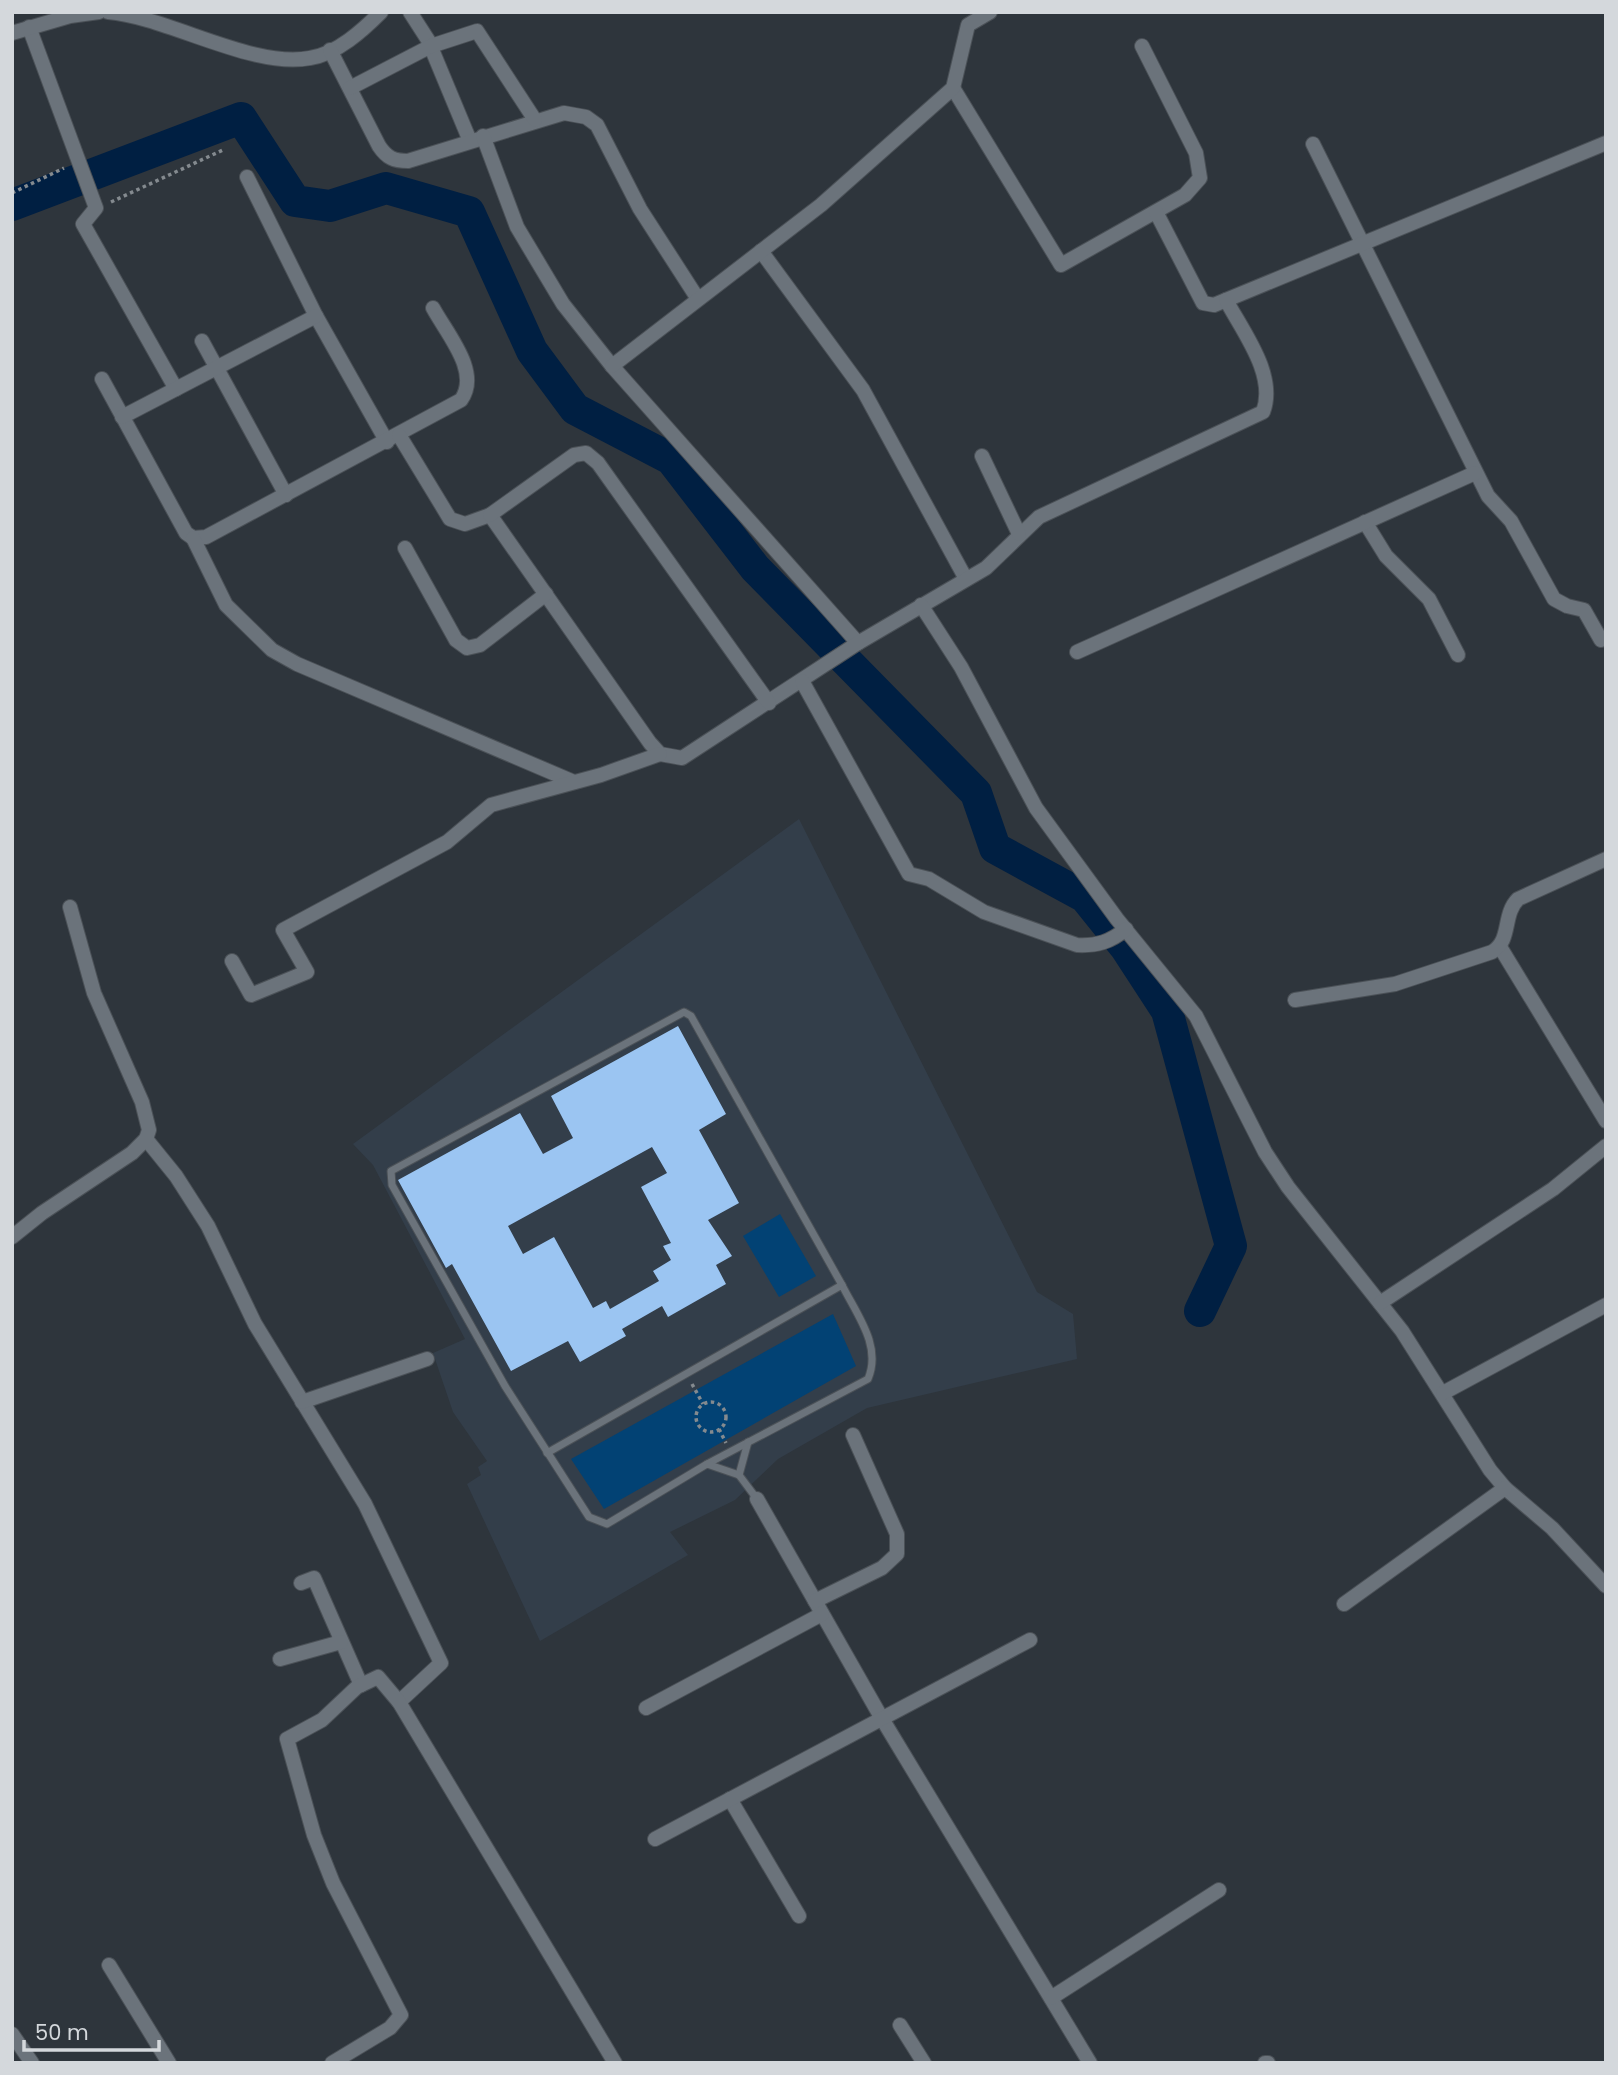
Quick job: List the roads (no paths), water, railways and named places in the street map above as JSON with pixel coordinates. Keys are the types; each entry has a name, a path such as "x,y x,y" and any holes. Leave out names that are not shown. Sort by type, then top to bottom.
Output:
{"street":[{"path":"12,33 99,12"},
{"path":"107,12 136,17 240,49 291,59 310,58 330,50 366,27 381,12"},
{"path":"410,12 431,46 530,251 563,304 612,366 855,645"},
{"path":"612,366 821,205 953,88 968,25 990,12"},
{"path":"29,27 96,208 83,224 176,389"},
{"path":"350,88 431,46 477,31 536,120"},
{"path":"953,88 1061,265 1156,212 1196,186 1200,178 1200,167 1142,46"},
{"path":"330,50 379,146 390,159 408,161 565,113 586,117 597,125 640,209 698,299"},
{"path":"1156,212 1203,303 1214,306 1606,143"},
{"path":"1313,144 1488,496 1516,529 1554,599 1567,607 1584,610 1601,640"},
{"path":"247,177 316,316 393,438 450,519 465,524 490,515 574,455 586,453 598,463 769,703"},
{"path":"761,251 863,390 966,579"},
{"path":"232,961 251,996 307,972 283,930 447,842 491,805 660,754 682,758 855,645 996,561 1019,534 1057,507 1263,412 1268,400 1263,370 1226,300"},
{"path":"193,538 206,537 453,406 468,391 469,378 433,308"},
{"path":"122,418 316,316"},
{"path":"202,341 286,495"},
{"path":"102,379 176,519 193,538 226,605 272,650 297,664 574,782"},
{"path":"982,456 1019,534"},
{"path":"1077,652 1475,473"},
{"path":"490,515 660,754"},
{"path":"1365,522 1386,556 1429,599 1458,655"},
{"path":"405,548 456,640 467,648 480,645 545,594"},
{"path":"921,605 961,667 1036,808 1118,935 1196,1016 1215,1049 1246,1117 1288,1187 1380,1303 1443,1393 1484,1461 1505,1488 1552,1528 1606,1586"},
{"path":"802,681 909,874 929,880 984,912 1077,945 1093,946 1118,935"},
{"path":"1295,1000 1395,984 1500,947 1505,937 1509,907 1518,899 1606,859"},
{"path":"12,1237 41,1213 132,1153 146,1139 148,1119 94,993 69,907"},
{"path":"1500,947 1606,1121"},
{"path":"146,1139 176,1176 208,1226 256,1324 365,1504 441,1663 399,1702"},
{"path":"1380,1303 1553,1189 1606,1146"},
{"path":"1443,1393 1606,1305"},
{"path":"302,1402 427,1359"},
{"path":"646,1708 819,1608 882,1568 897,1554 897,1534 853,1436"},
{"path":"1344,1604 1505,1488"},
{"path":"757,1499 881,1717 1090,2063"},
{"path":"301,1583 314,1578 361,1685"},
{"path":"655,1839 1030,1640"},
{"path":"280,1659 341,1642"},
{"path":"332,2063 390,2028 401,2015 333,1883 314,1835 287,1739 322,1720 361,1685 378,1677 399,1702 615,2063"},
{"path":"730,1799 799,1916"},
{"path":"1051,1998 1219,1890"},
{"path":"109,1965 169,2063"},
{"path":"900,2025 924,2063"},
{"path":"12,2034 32,2063"}],"lane":[{"path":"684,1012 691,1016 842,1285 868,1336 873,1352 874,1364 867,1379 707,1464 607,1524 589,1517 581,1509 505,1386 389,1177 396,1167 684,1012"},
{"path":"547,1453 842,1285"},
{"path":"739,1475 748,1442"},
{"path":"707,1464 739,1475 757,1499"}],"waterway":[{"path":"12,205 241,118 295,201 330,206 386,188 469,212 532,351 575,409 671,459 755,568 976,793 995,848 1085,897 1126,948 1167,1011 1231,1246 1200,1311"}]}
